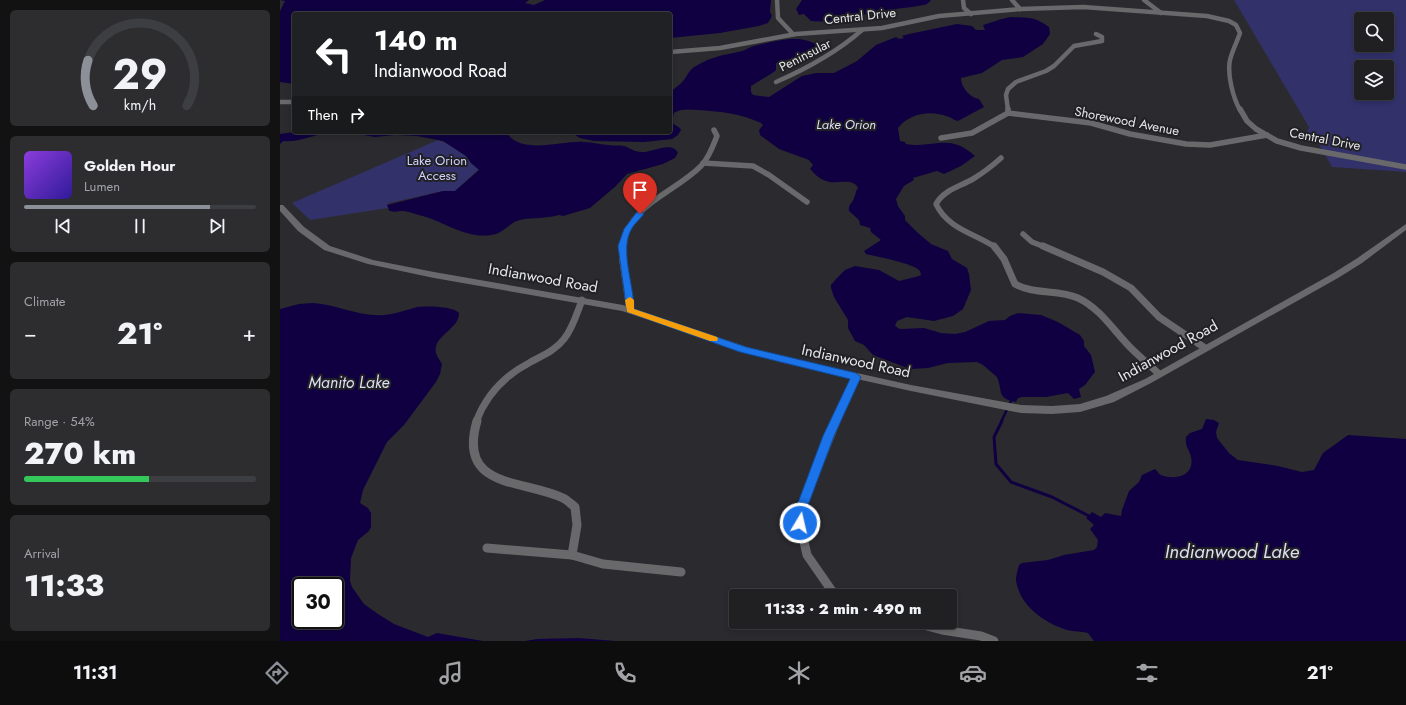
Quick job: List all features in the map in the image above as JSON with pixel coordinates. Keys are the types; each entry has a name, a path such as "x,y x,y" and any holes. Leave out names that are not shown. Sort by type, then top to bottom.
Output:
{"street":[{"path":"777,0 778,18 793,34"},
{"path":"964,0 964,8 971,14"},
{"path":"1012,0 1020,9"},
{"path":"1144,0 1161,13"},
{"name":"Central Drive","path":"672,53 728,47 793,34 882,28 939,16 1020,9 1082,7 1215,17 1236,25 1240,33 1232,51 1229,72 1235,101 1247,121 1256,130 1277,141 1301,148 1406,167"},
{"name":"Peninsular","path":"776,82 808,68 834,54 862,30"},
{"path":"941,138 972,133 1008,113 1006,95 1016,82 1046,71 1060,61 1076,44 1102,41 1102,37 1096,34"},
{"path":"280,102 292,102"},
{"name":"Shorewood Avenue","path":"1008,113 1091,123 1130,134 1186,144 1210,145 1267,135"},
{"path":"630,310 630,298 622,246 628,229 651,202 703,163 717,136 714,130"},
{"path":"1000,158 977,177 946,193 938,199 936,204 938,212 947,221 996,247 1001,253 1008,268 1010,279 1016,285 1028,289 1064,294 1077,298 1094,308 1159,374"},
{"path":"703,163 753,166 769,174 806,202"},
{"name":"Indianwood Road","path":"280,207 301,229 327,248 371,262 434,275 582,300 630,310 744,349 856,377 990,404 1021,409 1052,410 1080,408 1096,404 1116,396 1159,374 1352,266 1406,226"},
{"path":"1023,234 1032,242 1103,272 1131,288 1159,317 1205,348"},
{"path":"572,555 576,525 575,507 564,498 498,479 481,467 475,458 472,440 477,415 495,388 518,370 562,343 576,318 582,300"},
{"path":"831,589 807,555 798,516 829,436 856,377"},
{"path":"487,548 572,555 603,564 680,572"},
{"path":"938,629 981,636 994,641"}],"green space":[{"path":"1234,0 1406,0 1406,172 1332,167 1316,139 1305,136 1309,127"},
{"name":"Lake Orion Access","path":"438,140 450,145 466,156 471,163 479,169 455,191 443,191 389,203 387,205 388,208 310,220 292,203"}],"water":[{"path":"280,0 529,0 525,3 534,5 545,0 771,0 770,12 772,16 768,23 759,26 720,33 672,38 672,12 292,12 292,84 280,82 280,11 285,1"},
{"path":"802,0 931,0 925,5 875,12 851,18 811,21 804,14 799,15 796,9"},
{"name":"Lake Orion","path":"1011,17 1031,18 1049,27 1050,34 1043,44 1023,57 1002,60 982,73 961,78 962,85 966,91 975,98 979,99 984,107 958,121 940,114 920,114 908,119 898,128 900,141 905,142 906,144 925,145 949,143 965,149 975,156 961,166 944,174 937,171 913,178 914,180 904,186 896,199 898,206 905,216 905,220 918,233 931,244 948,251 952,259 967,268 971,290 963,309 953,316 934,321 907,317 897,321 895,326 900,329 924,328 941,333 955,334 965,332 989,321 1005,320 1018,313 1041,315 1058,322 1080,335 1084,341 1084,346 1091,355 1095,372 1085,385 1079,389 1081,397 1074,399 1068,393 1046,397 1022,397 1018,398 1016,402 1010,400 1005,398 1001,393 997,377 977,362 948,363 928,368 910,369 873,355 864,345 855,341 848,328 848,320 834,297 831,285 845,270 855,266 879,270 899,281 921,275 920,271 910,265 866,254 864,251 881,240 871,232 870,228 860,225 859,220 849,211 850,205 858,188 856,185 848,182 830,182 819,178 810,169 813,165 809,160 779,149 760,135 759,130 763,125 761,123 745,117 707,111 680,110 674,113 672,123 672,90 683,82 694,67 719,56 742,51 754,46 788,39 807,40 820,49 818,51 776,63 776,70 774,72 751,86 751,92 753,95 769,97 802,76 816,73 834,73 857,61 876,45 896,37 899,39 904,38 902,36 957,24 972,26 976,30 985,30 983,25"},
{"name":"Lake Orion","path":"672,123 681,130 678,135 672,139 644,142 594,141 580,138 573,134 672,134"},
{"path":"292,132 292,134 322,134 301,140 283,141 280,144 280,134"},
{"path":"358,134 508,134 513,139 521,143 531,145 587,142 624,146 641,152 667,147 675,149 678,153 675,158 663,164 627,174 616,186 590,208 563,216 559,215 520,220 496,234 486,236 467,233 410,212 394,212 388,210 387,205 443,191 455,191 479,170 466,156 443,141 417,136 395,135 375,137"},
{"name":"Manito Lake","path":"312,303 375,315 397,313 417,307 439,307 451,309 459,313 455,324 442,337 436,347 436,354 442,364 440,374 436,382 404,425 387,442 363,490 360,503 368,508 371,513 371,527 369,531 358,540 351,558 350,581 352,587 364,604 394,624 428,637 437,633 483,641 280,641 280,309 299,304"},
{"name":"Indianwood Lake","path":"1206,419 1214,420 1219,423 1216,432 1217,438 1229,453 1238,460 1278,466 1302,472 1314,470 1323,453 1348,435 1406,439 1406,641 1094,641 1088,633 1067,630 1050,623 1027,605 1018,589 1016,580 1019,565 1022,563 1048,560 1064,555 1094,550 1097,547 1098,540 1090,529 1094,525 1086,518 1092,512 1101,517 1105,513 1121,516 1129,491 1139,482 1142,475 1155,469 1160,475 1167,477 1178,477 1187,472 1190,468 1191,457 1186,444 1186,437 1190,433 1202,429"},
{"path":"578,638 616,641 525,641 537,639"}],"waterway":[{"path":"1001,422 1011,401"},
{"path":"1002,421 994,437 996,464 1011,482 1052,497 1089,516"}],"slow traffic":[{"path":"630,300 630,310 713,339"}],"route":[{"path":"640,214 628,229 622,246 630,298 630,310 744,349 856,377 818,463 798,516 800,523"}]}
